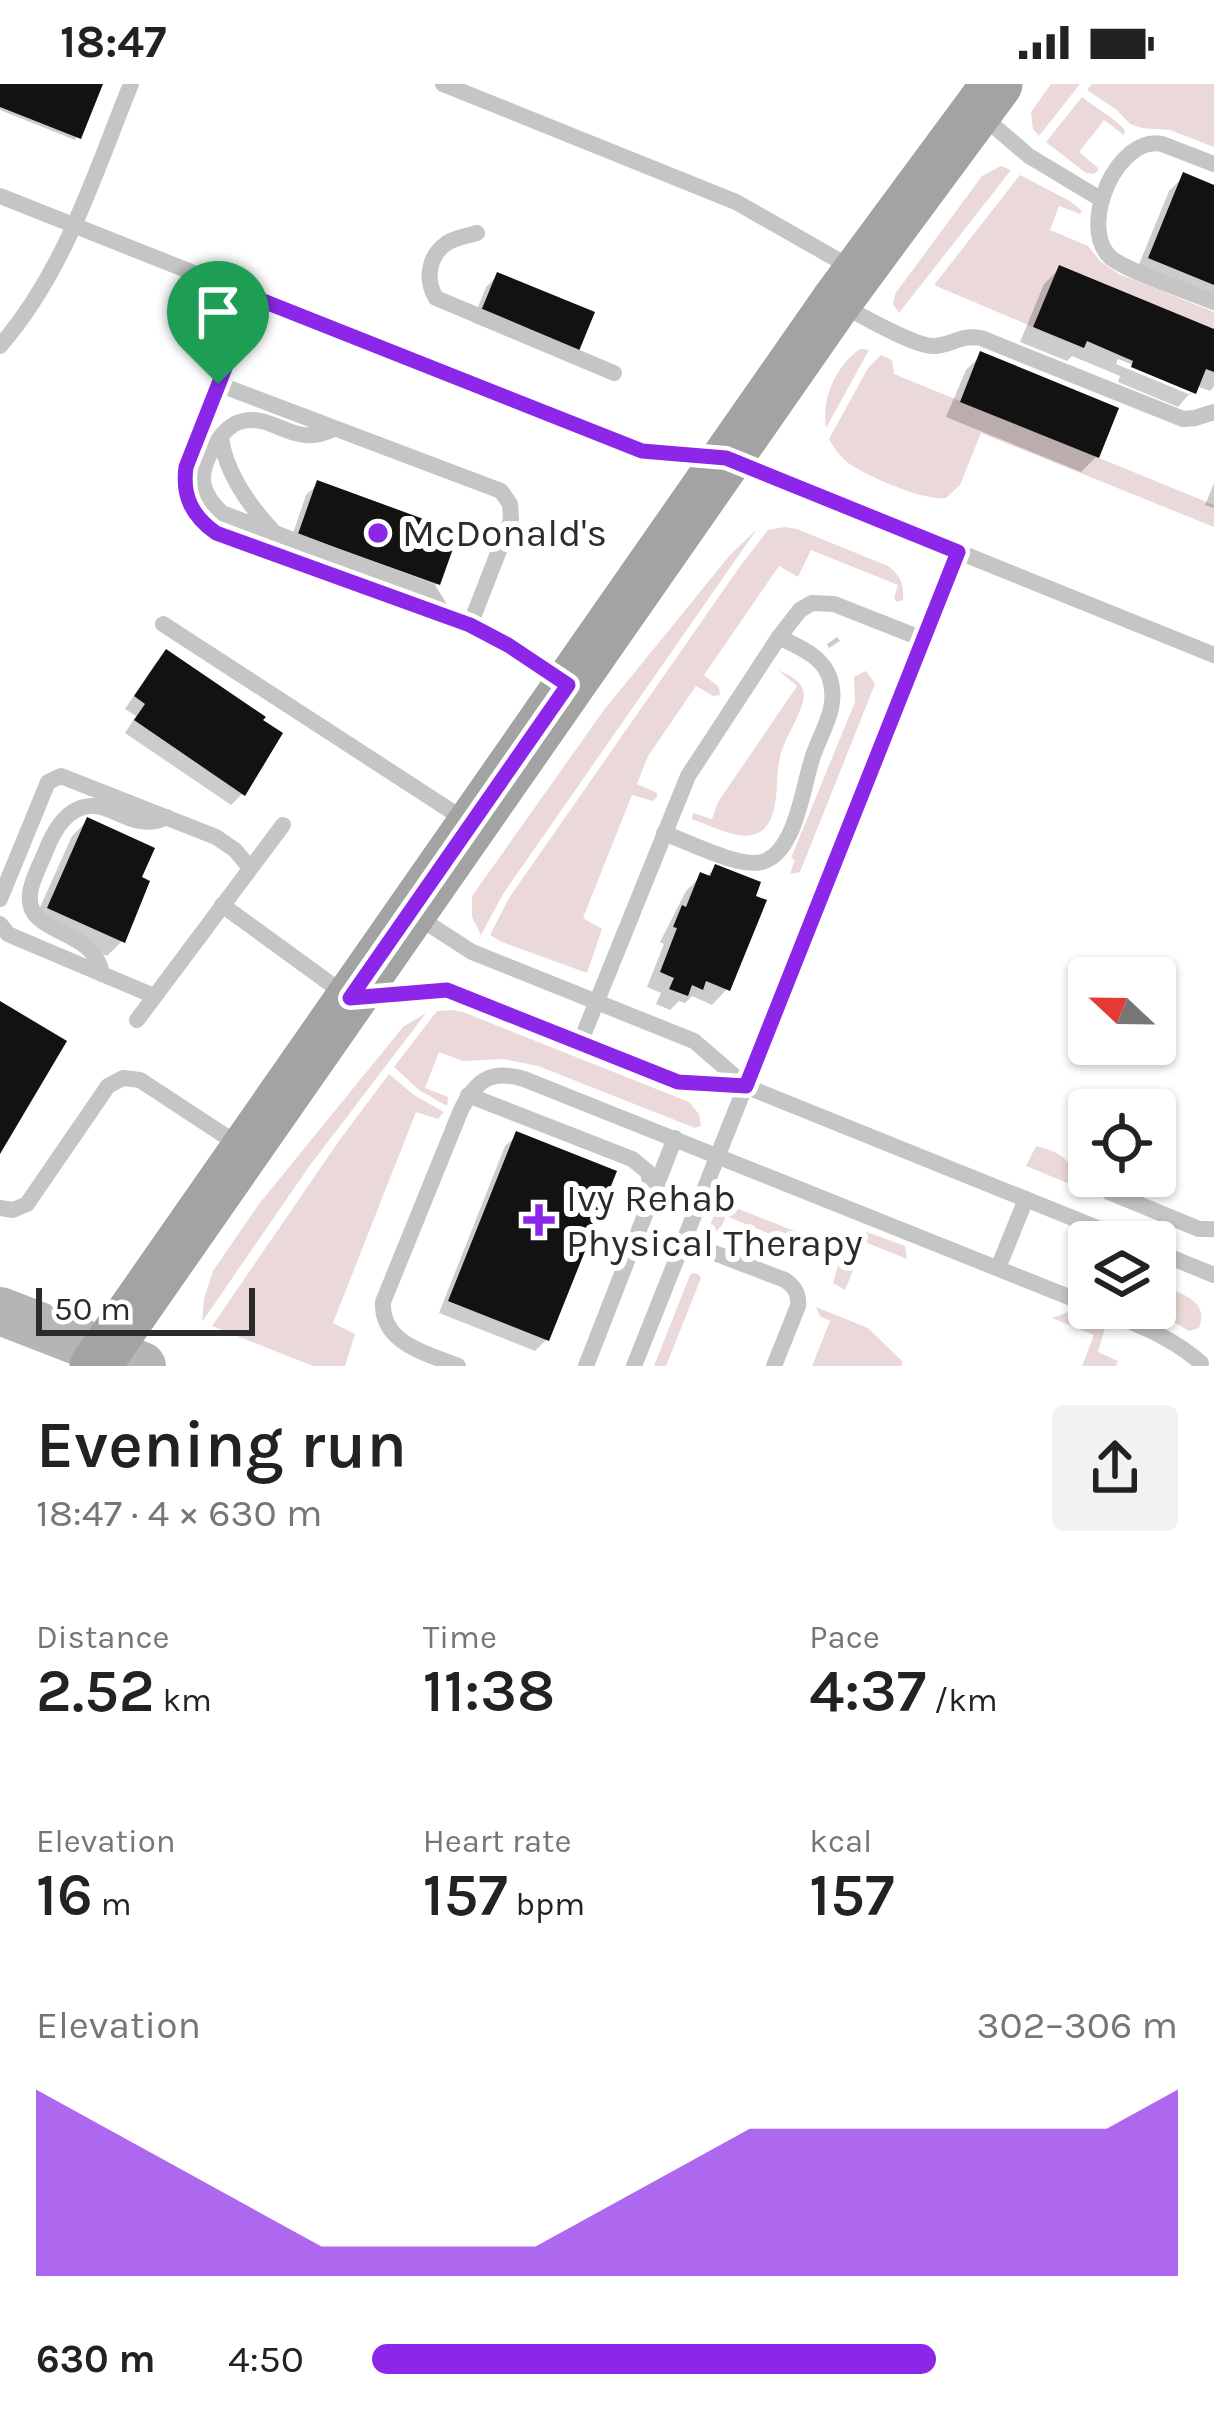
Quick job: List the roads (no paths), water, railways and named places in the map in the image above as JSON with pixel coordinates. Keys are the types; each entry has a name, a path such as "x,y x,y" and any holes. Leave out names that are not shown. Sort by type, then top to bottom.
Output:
{"main road":[{"path":"114,1361 245,1149 726,458 987,98"}],"street":[{"path":"0,1311 114,1361"}],"lane":[{"path":"0,346 52,274 131,84"},
{"path":"443,84 736,202 922,345 942,345 965,336 981,338 1183,419 1214,412"},
{"path":"987,98 1029,156 1102,200"},
{"path":"1214,164 1154,142 1140,144 1116,169 1098,223 1102,244 1113,260 1214,302"},
{"path":"0,196 642,451 726,458 1214,655"},
{"path":"477,233 452,240 437,253 429,272 436,298 614,373"},
{"path":"253,297 186,467 186,495 197,518 216,533 470,625 568,685"},
{"path":"218,384 494,487 506,497 512,520 470,625"},
{"path":"334,429 300,436 248,420 231,425 204,470 206,494 222,513 430,592 445,616"},
{"path":"221,438 231,472 275,534"},
{"path":"634,1366 958,552"},
{"path":"580,1042 688,776 800,610 823,602 923,639"},
{"path":"163,624 471,824"},
{"path":"664,833 745,863 768,860 783,846 833,700 825,667 812,654 779,637"},
{"path":"0,899 45,790 55,777 68,777 226,843 250,868"},
{"path":"102,974 95,953 86,944 43,923 32,908 31,888 46,849 64,820 78,808 97,806 143,823 167,817"},
{"path":"137,1019 283,825"},
{"path":"222,905 350,998 447,990 678,1082 746,1086 1080,1221"},
{"path":"410,912 472,952 694,1041 746,1086"},
{"path":"0,924 8,934 154,996"},
{"path":"458,1366 396,1338 388,1329 383,1302 468,1095 485,1079 498,1075 512,1075 675,1138 1068,1296"},
{"path":"0,1208 13,1210 27,1204 108,1086 123,1078 140,1080 245,1149"},
{"path":"468,1095 632,1159 648,1172 652,1196"},
{"path":"586,1366 675,1138"},
{"path":"1122,1197 1199,1228 1214,1229"},
{"path":"998,1268 1026,1199"},
{"path":"683,1241 793,1286 798,1306 774,1366"},
{"path":"1176,1260 1214,1275"},
{"path":"1149,1329 1204,1360"}],"place":[{"name":"McDonald's","path":"378,533"},
{"name":"Ivy Rehab Physical Therapy","path":"539,1220"}]}
